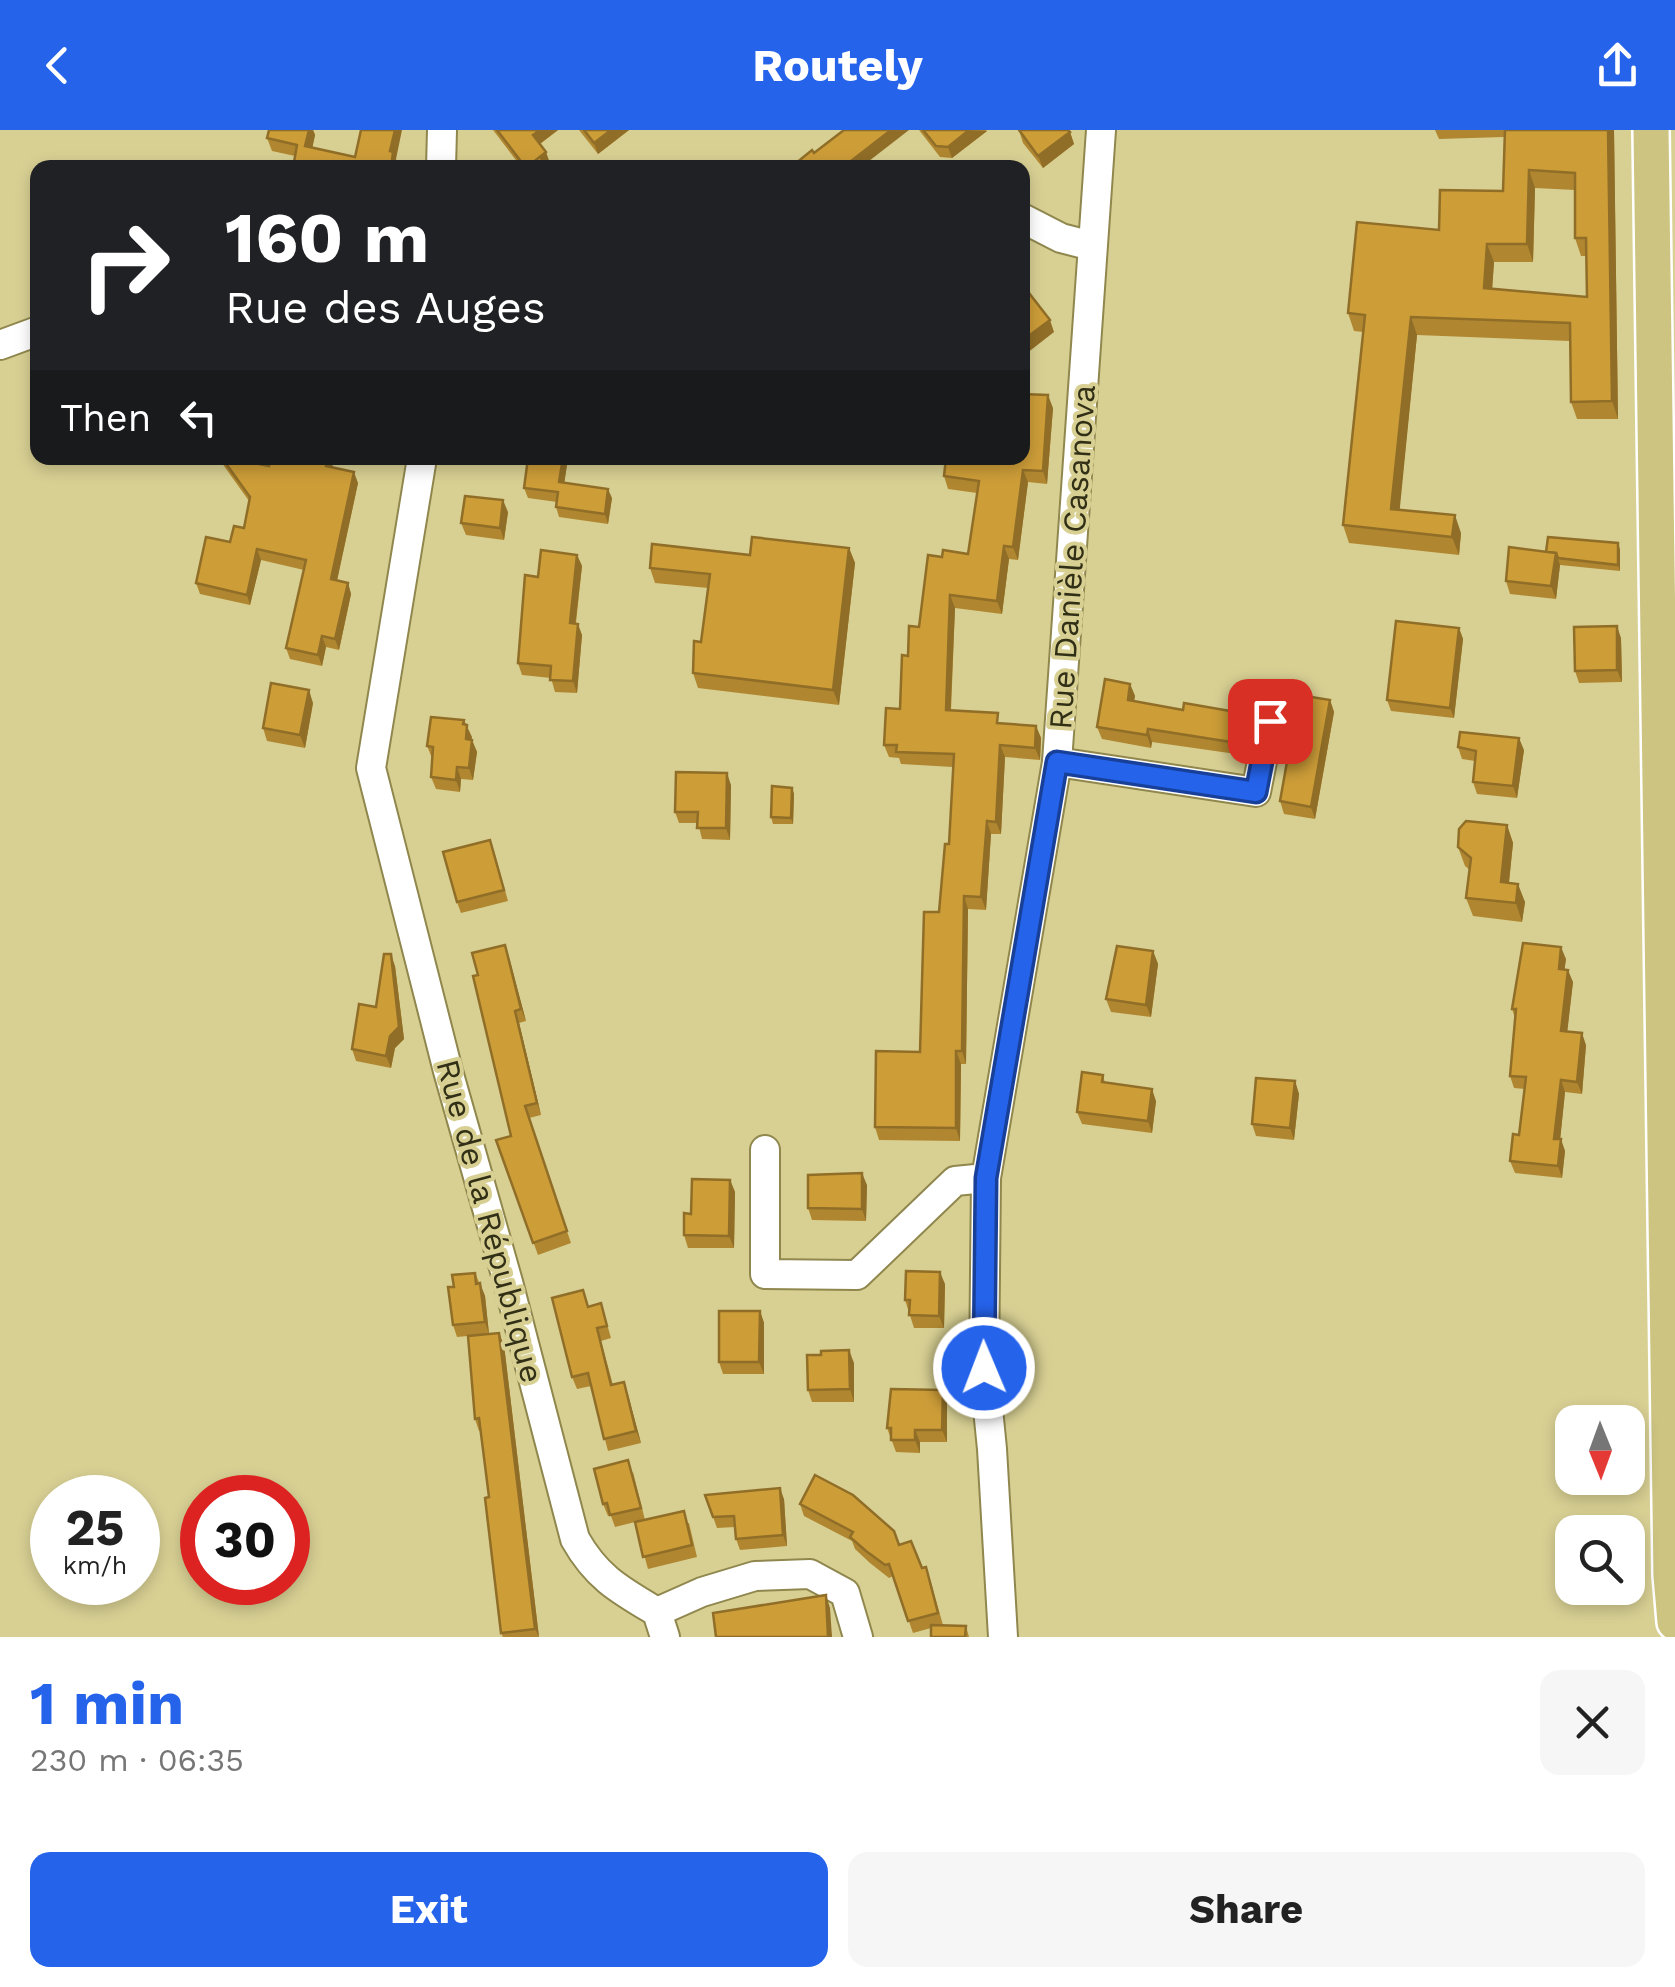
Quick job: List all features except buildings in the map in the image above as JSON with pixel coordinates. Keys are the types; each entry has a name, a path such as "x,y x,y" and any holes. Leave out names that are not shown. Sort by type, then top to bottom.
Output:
{"main road":[{"path":"1651,130 1668,762 1671,1575 1675,1622"}],"street":[{"path":"441,160 442,130"},
{"name":"Rue Danièle Casanova","path":"1004,1637 984,1368 986,1178 1057,762 1101,130"},
{"path":"1030,222 1061,238 1092,246"},
{"path":"0,345 30,334"},
{"name":"Rue de la République","path":"421,465 371,768 448,1071 575,1539 590,1566 661,1624"},
{"path":"1057,762 1256,792 1270,721"},
{"path":"765,1150 766,1274 857,1275 956,1181 986,1178"},
{"path":"661,1624 702,1592 755,1576 810,1574 844,1594 858,1637"}],"route":[{"path":"984,1368 986,1178 1057,762 1256,792 1270,721"}]}
